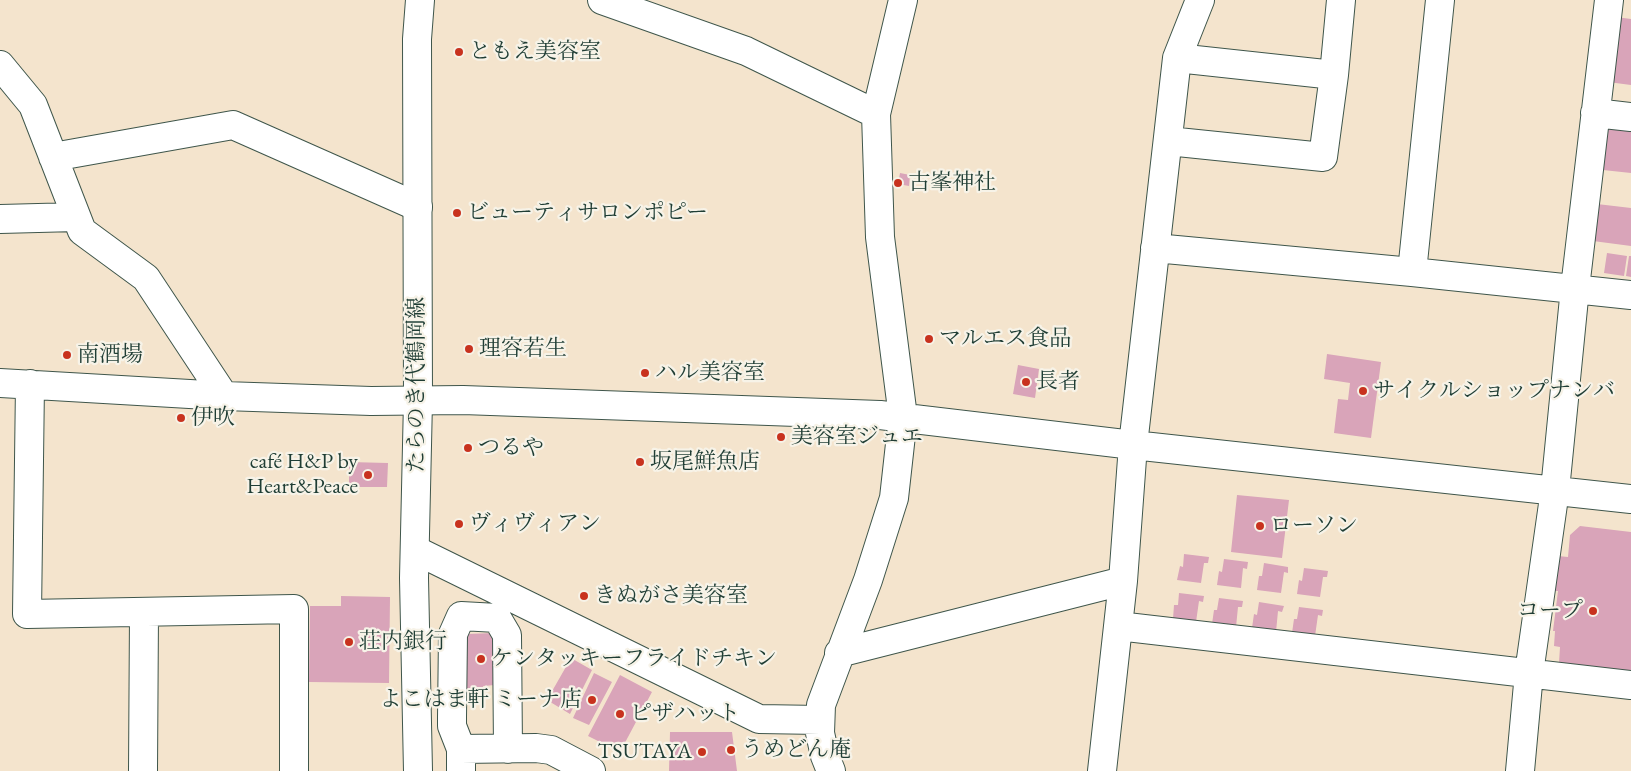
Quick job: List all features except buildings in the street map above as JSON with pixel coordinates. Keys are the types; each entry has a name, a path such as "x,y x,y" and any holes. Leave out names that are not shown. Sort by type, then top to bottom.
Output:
{"street":[{"name":"たらのき代鶴岡線","path":"418,771 415,550 418,401 417,39 420,0"},
{"path":"602,0 746,51 876,114"},
{"path":"831,771 825,756 820,733 821,704 868,580 894,498 903,417 880,237 876,114 903,0"},
{"path":"1102,771 1123,581 1133,446 1177,58 1200,0"},
{"path":"1168,141 1323,157 1334,75 1341,0"},
{"path":"1412,272 1440,0"},
{"path":"1520,771 1529,673 1555,490 1574,288 1609,0"},
{"path":"1177,58 1334,75"},
{"path":"0,65 32,105 82,231 146,278 224,396"},
{"path":"1595,113 1631,117"},
{"path":"53,157 233,125 418,207"},
{"path":"0,219 76,217"},
{"path":"1155,248 1631,295"},
{"path":"0,383 224,396 371,401 492,401 880,415 1133,446 1631,499"},
{"path":"30,384 27,614 294,609 294,771"},
{"path":"415,550 759,719 820,720"},
{"path":"839,653 1123,581"},
{"path":"143,771 144,613"},
{"path":"508,748 507,635 497,618 461,616 453,634 452,717 452,726 461,760 508,748 536,748 551,750 592,771"},
{"path":"1118,626 1631,685"}],"place":[{"name":"ともえ美容室","path":"459,52"},
{"name":"古峯神社","path":"898,183"},
{"name":"ビューティサロンポピー","path":"457,213"},
{"name":"マルエス食品","path":"929,339"},
{"name":"理容若生","path":"469,349"},
{"name":"南酒場","path":"67,355"},
{"name":"ハル美容室","path":"645,373"},
{"name":"長者","path":"1026,382"},
{"name":"サイクルショップナンバ","path":"1363,391"},
{"name":"伊吹","path":"181,418"},
{"name":"美容室ジュエ","path":"781,437"},
{"name":"つるや","path":"468,448"},
{"name":"坂尾鮮魚店","path":"640,462"},
{"name":"café H&P by Heart&Peace","path":"368,475"},
{"name":"ヴィヴィアン","path":"459,524"},
{"name":"ローソン","path":"1260,526"},
{"name":"きぬがさ美容室","path":"584,596"},
{"name":"コープ","path":"1593,611"},
{"name":"荘内銀行","path":"349,642"},
{"name":"ケンタッキーフライドチキン","path":"481,659"},
{"name":"よこはま軒 ミーナ店","path":"592,700"},
{"name":"ピザハット","path":"620,714"},
{"name":"うめどん庵","path":"731,750"},
{"name":"TSUTAYA","path":"702,752"}]}
